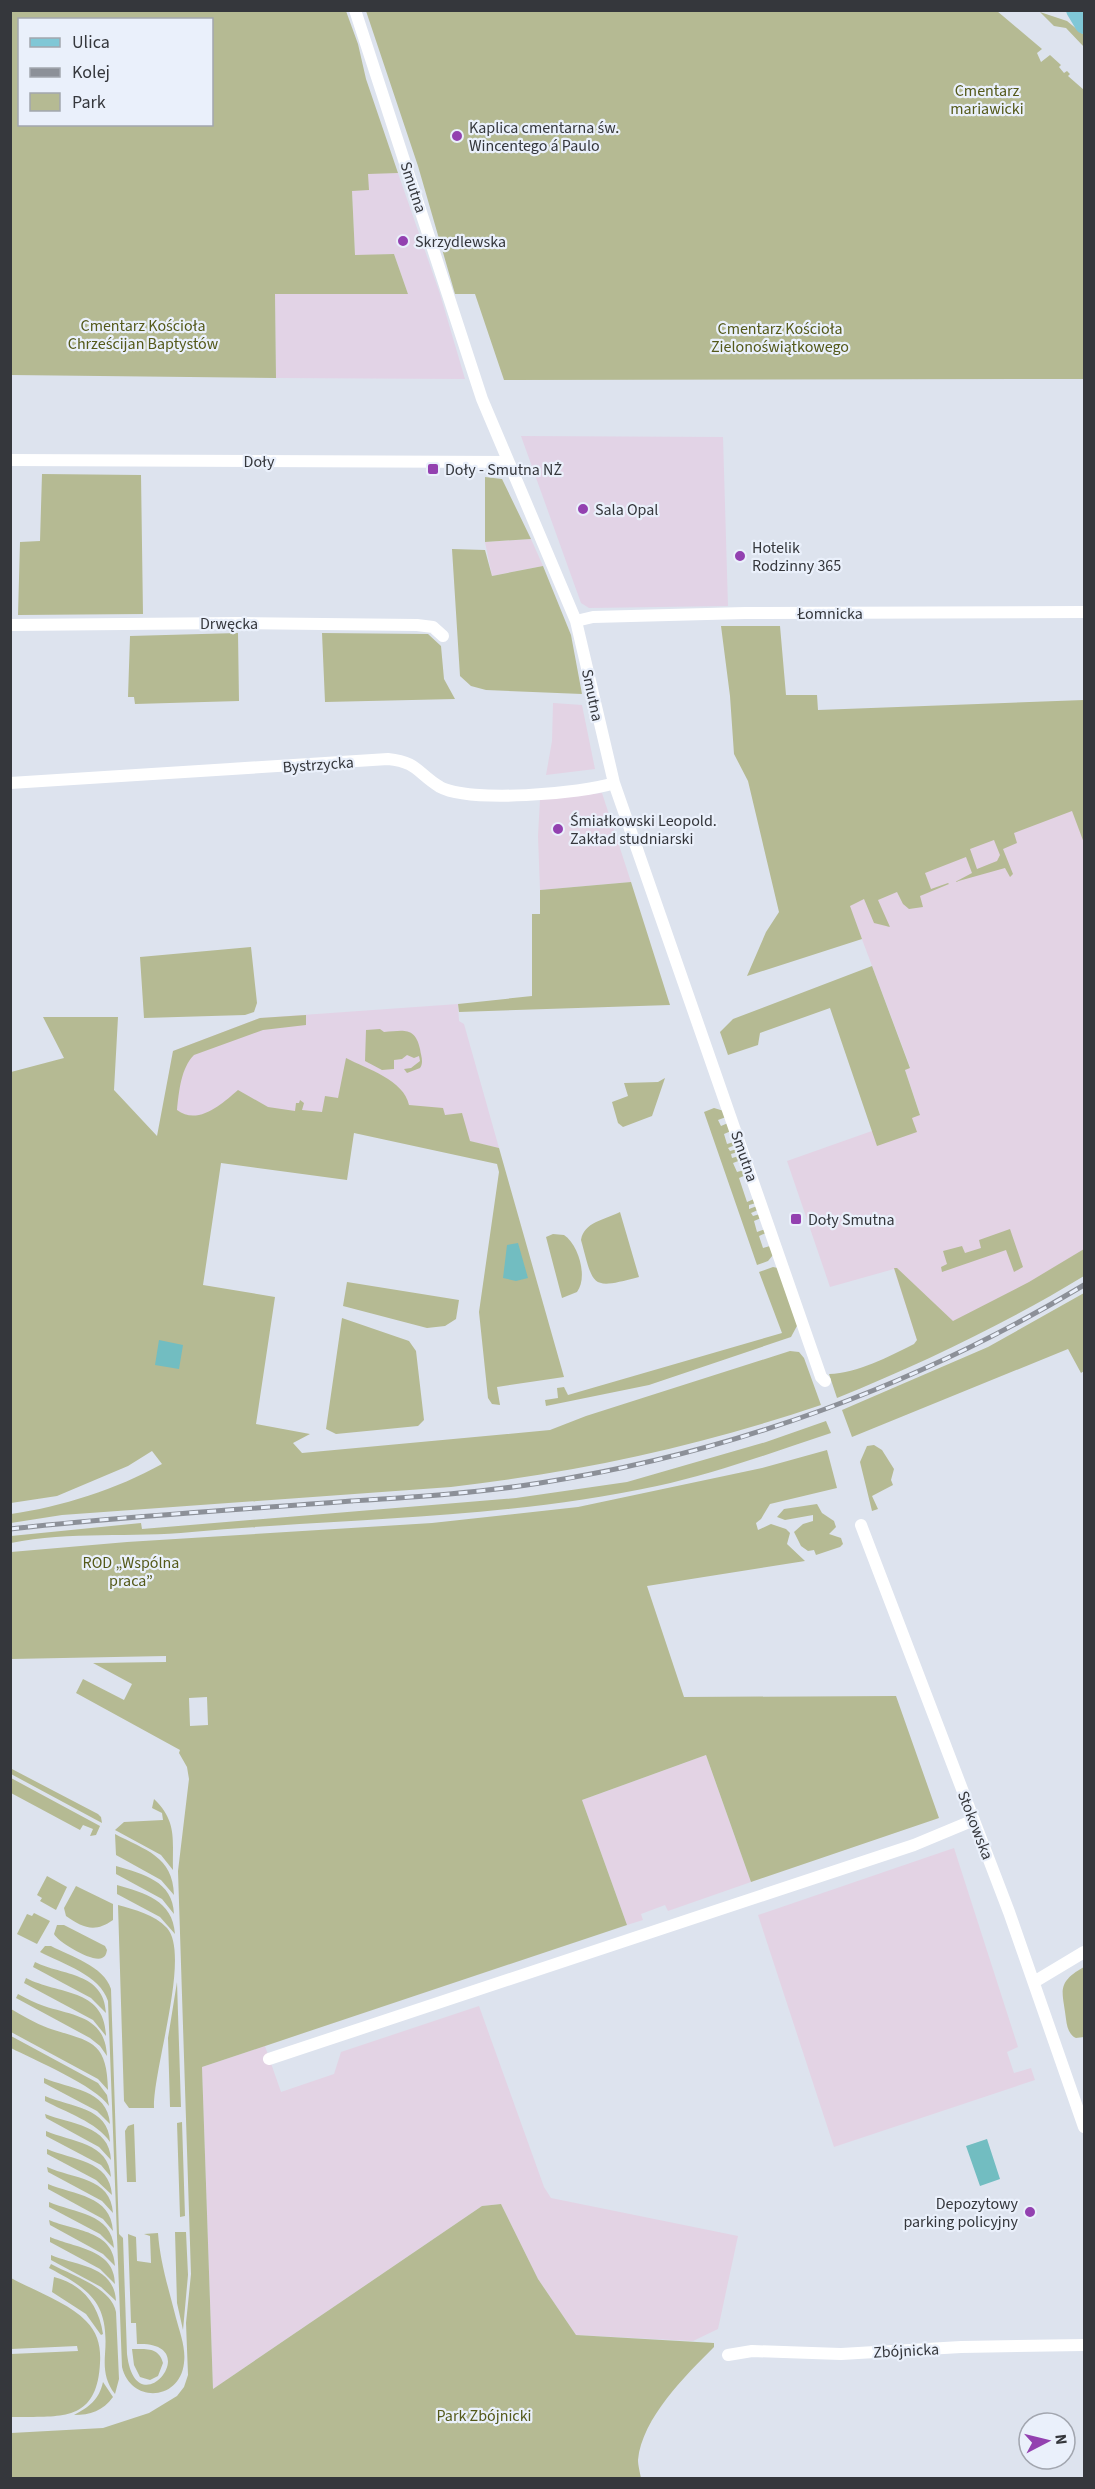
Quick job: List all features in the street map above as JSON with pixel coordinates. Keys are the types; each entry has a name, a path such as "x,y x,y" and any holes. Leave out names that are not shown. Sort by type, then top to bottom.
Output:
{"main road":[{"path":"1075,10 1084,25"}],"street":[{"name":"Smutna","path":"355,10 478,386 576,621 614,783 821,1377 825,1381"},
{"name":"Doły","path":"10,460 508,462"},
{"name":"Łomnicka","path":"576,621 593,617 713,614 1084,612"},
{"name":"Drwęcka","path":"10,625 238,622 417,625 433,627 443,636"},
{"name":"Bystrzycka","path":"10,783 388,759 410,764 440,787 464,794 505,795 563,792 604,787 614,783"},
{"name":"Stokowska","path":"861,1525 974,1820 1034,1982 1084,2127"},
{"path":"269,2059 914,1845 974,1820"},
{"path":"1034,1982 1084,1952"},
{"name":"Zbójnicka","path":"728,2355 752,2351 841,2354 961,2347 1084,2345"}],"shaded area":[{"path":"367,173 398,173 440,294 465,379 276,378 275,294 408,294 394,254 355,256 352,191"},
{"path":"521,436 723,437 728,606 589,608 581,603"},
{"path":"531,539 543,566 492,576 485,542"},
{"path":"553,703 582,705 595,769 546,775 552,741"},
{"path":"602,793 631,882 540,890 538,836 540,799"},
{"path":"1075,803 1084,824 1084,1253 1001,1301 917,1340 894,1269 830,1287 787,1161 920,1114 905,1070 910,1067 845,894"},
{"path":"458,1004 459,1021 464,1024 499,1148 355,1115 158,1137 173,1051 260,1018"},
{"path":"706,1755 751,1882 668,1911 665,1905 641,1914 643,1920 627,1925 582,1800"},
{"path":"954,1848 1018,2047 1007,2052 1014,2073 1031,2068 1035,2080 834,2147 758,1915"},
{"path":"479,2006 544,2187 551,2198 738,2236 718,2329 693,2341 576,2335 538,2279 501,2204 482,2206 213,2389 202,2067 265,2046 281,2092 334,2074 341,2052"}],"green space":[{"name":"Cmentarz Kościoła Chrześcijan Baptystów","path":"11,10 346,11 398,173 368,174 369,190 352,191 355,255 394,254 408,294 275,294 276,378 11,375"},
{"path":"366,11 997,11 1042,49 1037,53 1041,62 1050,55 1061,65 1059,67 1064,73 1067,71 1070,74 1068,76 1084,90 1084,379 504,380 475,294 455,294 418,166"},
{"path":"1040,12 1067,21 1084,35 1084,47 1066,28 1054,26"},
{"path":"42,474 141,475 143,614 18,615 20,542 40,541"},
{"path":"485,477 502,479 531,539 485,542"},
{"path":"452,549 485,550 492,576 543,566 571,635 582,694 486,690 471,686 460,676"},
{"path":"721,626 780,626 786,695 817,695 818,710 1084,700 1084,843 1072,811 1014,833 1017,843 1003,849 1013,874 1010,877 1005,868 955,882 972,873 966,857 925,873 931,889 949,884 920,896 923,907 909,909 903,904 897,892 878,900 890,927 874,923 864,899 850,906 862,939 747,976 766,932 779,912 748,781 734,754 730,696","holes":["994,840 1000,855 997,861 977,869 970,849"]},
{"path":"238,633 239,701 135,704 134,697 128,697 130,636"},
{"path":"322,633 428,634 441,646 444,679 455,699 325,702"},
{"path":"631,882 670,1005 459,1012 458,1004 532,996 532,914 540,914 540,890"},
{"path":"251,947 257,1003 254,1012 245,1015 144,1018 140,957"},
{"path":"872,966 910,1068 905,1070 920,1115 912,1118 917,1132 877,1146 830,1008 760,1033 758,1045 728,1055 720,1032 733,1019"},
{"path":"306,1015 306,1025 263,1030 194,1055 183,1073 177,1110 193,1116 201,1114 217,1107 238,1090 268,1107 295,1111 296,1103 300,1100 304,1103 302,1110 322,1112 325,1096 338,1098 346,1058 384,1076 400,1089 409,1105 443,1108 445,1115 462,1113 470,1141 499,1148 564,1377 497,1387 500,1405 492,1404 488,1398 479,1312 499,1172 497,1164 354,1133 347,1180 221,1163 203,1285 275,1297 256,1424 310,1434 293,1443 302,1453 550,1430 586,1416 790,1351 799,1352 804,1358 821,1405 729,1433 638,1456 499,1481 451,1487 62,1515 11,1523 11,1514 49,1507 88,1496 162,1464 152,1451 128,1466 57,1496 11,1503 11,1072 64,1058 43,1017 118,1017 114,1090 157,1136 173,1051 260,1018"},
{"path":"380,1029 384,1032 407,1032 415,1036 422,1059 420,1068 407,1073 404,1069 411,1068 420,1061 419,1056 414,1058 407,1055 402,1059 394,1060 394,1069 382,1070 365,1061 366,1030"},
{"path":"665,1078 652,1116 623,1127 618,1123 612,1102 628,1096 624,1083 658,1082"},
{"path":"714,1108 724,1111 726,1117 718,1120 721,1126 728,1123 731,1131 724,1134 727,1144 734,1142 735,1145 728,1148 730,1151 737,1149 738,1152 731,1154 732,1158 739,1156 741,1160 733,1163 737,1172 744,1170 746,1175 739,1178 747,1202 754,1199 756,1203 749,1205 749,1209 757,1206 758,1210 751,1213 753,1216 760,1214 761,1218 754,1221 757,1232 765,1229 766,1233 759,1236 763,1248 770,1246 773,1255 768,1261 757,1265 704,1112"},
{"path":"620,1212 639,1277 611,1283 596,1281 592,1276 581,1240 583,1234 590,1225"},
{"path":"1010,1229 1023,1267 1014,1272 1006,1250 942,1272 941,1267 947,1264 943,1251 962,1246 965,1253 981,1248 979,1240"},
{"path":"553,1234 564,1235 574,1246 582,1270 582,1279 577,1292 562,1298 546,1237"},
{"path":"1084,1249 1084,1276 963,1342 837,1398 829,1374 851,1371 873,1364 914,1344 917,1340 894,1268 897,1268 953,1321 1029,1282"},
{"path":"773,1267 778,1268 798,1324 791,1337 649,1385 546,1406 545,1400 558,1398 557,1388 564,1387 568,1395 782,1333 759,1272"},
{"path":"347,1282 459,1300 456,1319 445,1326 427,1328 343,1306"},
{"path":"1084,1293 1084,1371 1081,1373 1068,1349 852,1437 842,1410 988,1347"},
{"path":"342,1318 409,1341 416,1351 424,1420 418,1426 336,1434 326,1429"},
{"path":"826,1421 831,1433 723,1469 679,1481 600,1497 425,1516 169,1534 56,1537 11,1543 11,1536 141,1523 142,1529 516,1498 627,1482 766,1442"},
{"path":"874,1445 882,1450 894,1469 891,1480 893,1485 872,1496 878,1509 872,1511 860,1462 867,1446"},
{"path":"827,1450 837,1488 770,1504 756,1523 758,1530 771,1524 786,1529 790,1533 787,1544 805,1561 647,1586 684,1697 896,1696 939,1818 751,1882 706,1755 582,1800 627,1925 202,2067 213,2389 482,2206 501,2204 538,2279 576,2335 714,2343 714,2347 679,2384 656,2413 641,2444 638,2460 641,2478 11,2478 11,2433 103,2428 149,2413 177,2396 184,2387 188,2375 186,2323 191,2274 178,1871 189,1779 187,1767 179,1753 180,1750 76,1693 83,1679 124,1700 132,1684 93,1663 166,1662 166,1656 11,1659 11,1552 127,1542 432,1523 578,1507 762,1468","holes":["207,1697 208,1725 190,1726 189,1698"]},
{"path":"817,1504 822,1513 834,1521 836,1527 829,1534 841,1538 843,1544 816,1555 814,1550 808,1551 801,1546 794,1532 803,1524 813,1521 813,1515 785,1520 777,1517 784,1509"},
{"path":"10,1768 98,1814 102,1823 11,1774"},
{"path":"11,1778 100,1826 96,1835 90,1836 93,1829 83,1825 80,1830 11,1793"},
{"path":"154,1799 162,1807 170,1824 173,1841 173,1870 161,1855 115,1830 124,1822 163,1820 162,1813 152,1808"},
{"path":"115,1834 147,1850 163,1863 169,1871 174,1895 161,1880 116,1855"},
{"path":"116,1866 146,1876 162,1886 172,1903 174,1914 162,1899 116,1874"},
{"path":"47,1876 67,1887 56,1910 40,1901 42,1898 37,1895"},
{"path":"117,1885 147,1895 163,1906 173,1922 175,1934 160,1917 117,1894"},
{"path":"76,1886 113,1904 113,1920 95,1928 78,1924 66,1916 64,1908"},
{"path":"118,1905 144,1913 162,1923 167,1928 173,1942 175,1962 173,1986 154,2108 129,2108 124,2101"},
{"path":"34,1913 50,1921 37,1944 17,1934 27,1914 32,1916"},
{"path":"57,1925 64,1925 105,1946 107,1950 105,1956 98,1959 84,1955 69,1946 54,1934"},
{"path":"45,1946 51,1946 94,1968 107,1981 111,1989 119,2234 123,2238 127,2354 133,2375 142,2384 153,2383 162,2376 167,2366 167,2355 157,2347 137,2344 136,2323 131,2323 128,2234 136,2237 137,2261 151,2263 150,2236 144,2234 158,2233 163,2265 184,2352 181,2376 165,2391 145,2392 135,2387 127,2379 122,2367 108,2001 104,1992 89,1977 40,1952"},
{"path":"35,1962 80,1977 90,1983 104,2000 106,2013 91,1998 33,1967"},
{"path":"1084,1967 1084,2037 1076,2038 1070,2033 1067,2025 1063,1989 1069,1978"},
{"path":"26,1978 78,1995 89,2001 98,2009 104,2020 106,2036 93,2020 24,1983"},
{"path":"177,1982 181,2107 170,2107 168,2038"},
{"path":"18,1994 41,2005 77,2016 94,2025 101,2033 107,2056 90,2038 16,1998"},
{"path":"11,2009 43,2026 75,2036 93,2045 100,2052 104,2061 108,2090 98,2079 11,2032"},
{"path":"11,2036 98,2083 107,2095 109,2106 102,2098 78,2082 11,2048"},
{"path":"44,2078 95,2097 108,2112 110,2124 97,2111 44,2083"},
{"path":"45,2096 96,2115 108,2130 110,2142 89,2123 45,2101"},
{"path":"45,2114 77,2124 96,2133 104,2139 109,2148 111,2160 99,2147 46,2118"},
{"path":"182,2122 185,2216 180,2217 177,2123"},
{"path":"134,2124 136,2182 127,2182 125,2131 128,2126"},
{"path":"46,2131 96,2150 109,2165 111,2177 101,2165 46,2136"},
{"path":"47,2149 97,2168 110,2183 112,2195 96,2180 47,2154"},
{"path":"47,2167 98,2186 106,2192 111,2201 113,2213 102,2201 48,2172"},
{"path":"48,2184 90,2198 98,2203 111,2219 113,2231 103,2219 48,2189"},
{"path":"49,2202 99,2221 112,2236 114,2248 100,2234 49,2207"},
{"path":"49,2220 100,2239 108,2245 113,2254 115,2266 103,2254 50,2225"},
{"path":"175,2232 186,2232 188,2275 183,2330 177,2303"},
{"path":"50,2237 82,2247 101,2257 113,2272 115,2284 100,2269 50,2242"},
{"path":"51,2255 101,2274 109,2280 114,2289 116,2301 101,2287 51,2260"},
{"path":"51,2264 99,2289 113,2303 116,2312 119,2379 115,2394 106,2375 104,2322 100,2310 86,2291 49,2268"},
{"path":"54,2277 73,2285 88,2298 98,2314 103,2334 101,2335 86,2314 52,2292"},
{"path":"11,2278 79,2314 96,2335 100,2357 97,2383 92,2397 83,2407 59,2416 11,2417 11,2354 78,2351 77,2346 11,2349"},
{"path":"132,2349 151,2350 158,2354 163,2363 158,2376 150,2380 140,2377 134,2365"},
{"path":"103,2382 113,2397 109,2402 96,2411 74,2415 93,2402"}],"water":[{"path":"518,1243 528,1278 516,1281 503,1278 507,1245"},
{"path":"159,1340 183,1345 179,1369 155,1365"},
{"path":"987,2139 1000,2179 980,2186 966,2146"}],"railway":[{"path":"10,1529 470,1492 540,1483 612,1470 753,1434 890,1384 1021,1321 1084,1285"}],"place":[{"name":"Kaplica cmentarna św. Wincentego á Paulo","path":"457,136"},
{"name":"Skrzydlewska","path":"403,241"},
{"name":"Doły - Smutna NŻ","path":"433,469"},
{"name":"Sala Opal","path":"583,509"},
{"name":"Hotelik Rodzinny 365","path":"740,556"},
{"name":"Śmiałkowski Leopold. Zakład studniarski","path":"558,829"},
{"name":"Doły Smutna","path":"796,1219"},
{"name":"Depozytowy parking policyjny","path":"1030,2212"}],"park label":[{"name":"Cmentarz mariawicki","path":"987,99"},
{"name":"Cmentarz Kościoła Zielonoświątkowego","path":"780,337"},
{"name":"ROD „Wspólna praca”","path":"131,1571"},
{"name":"Park Zbójnicki","path":"484,2415"}]}
